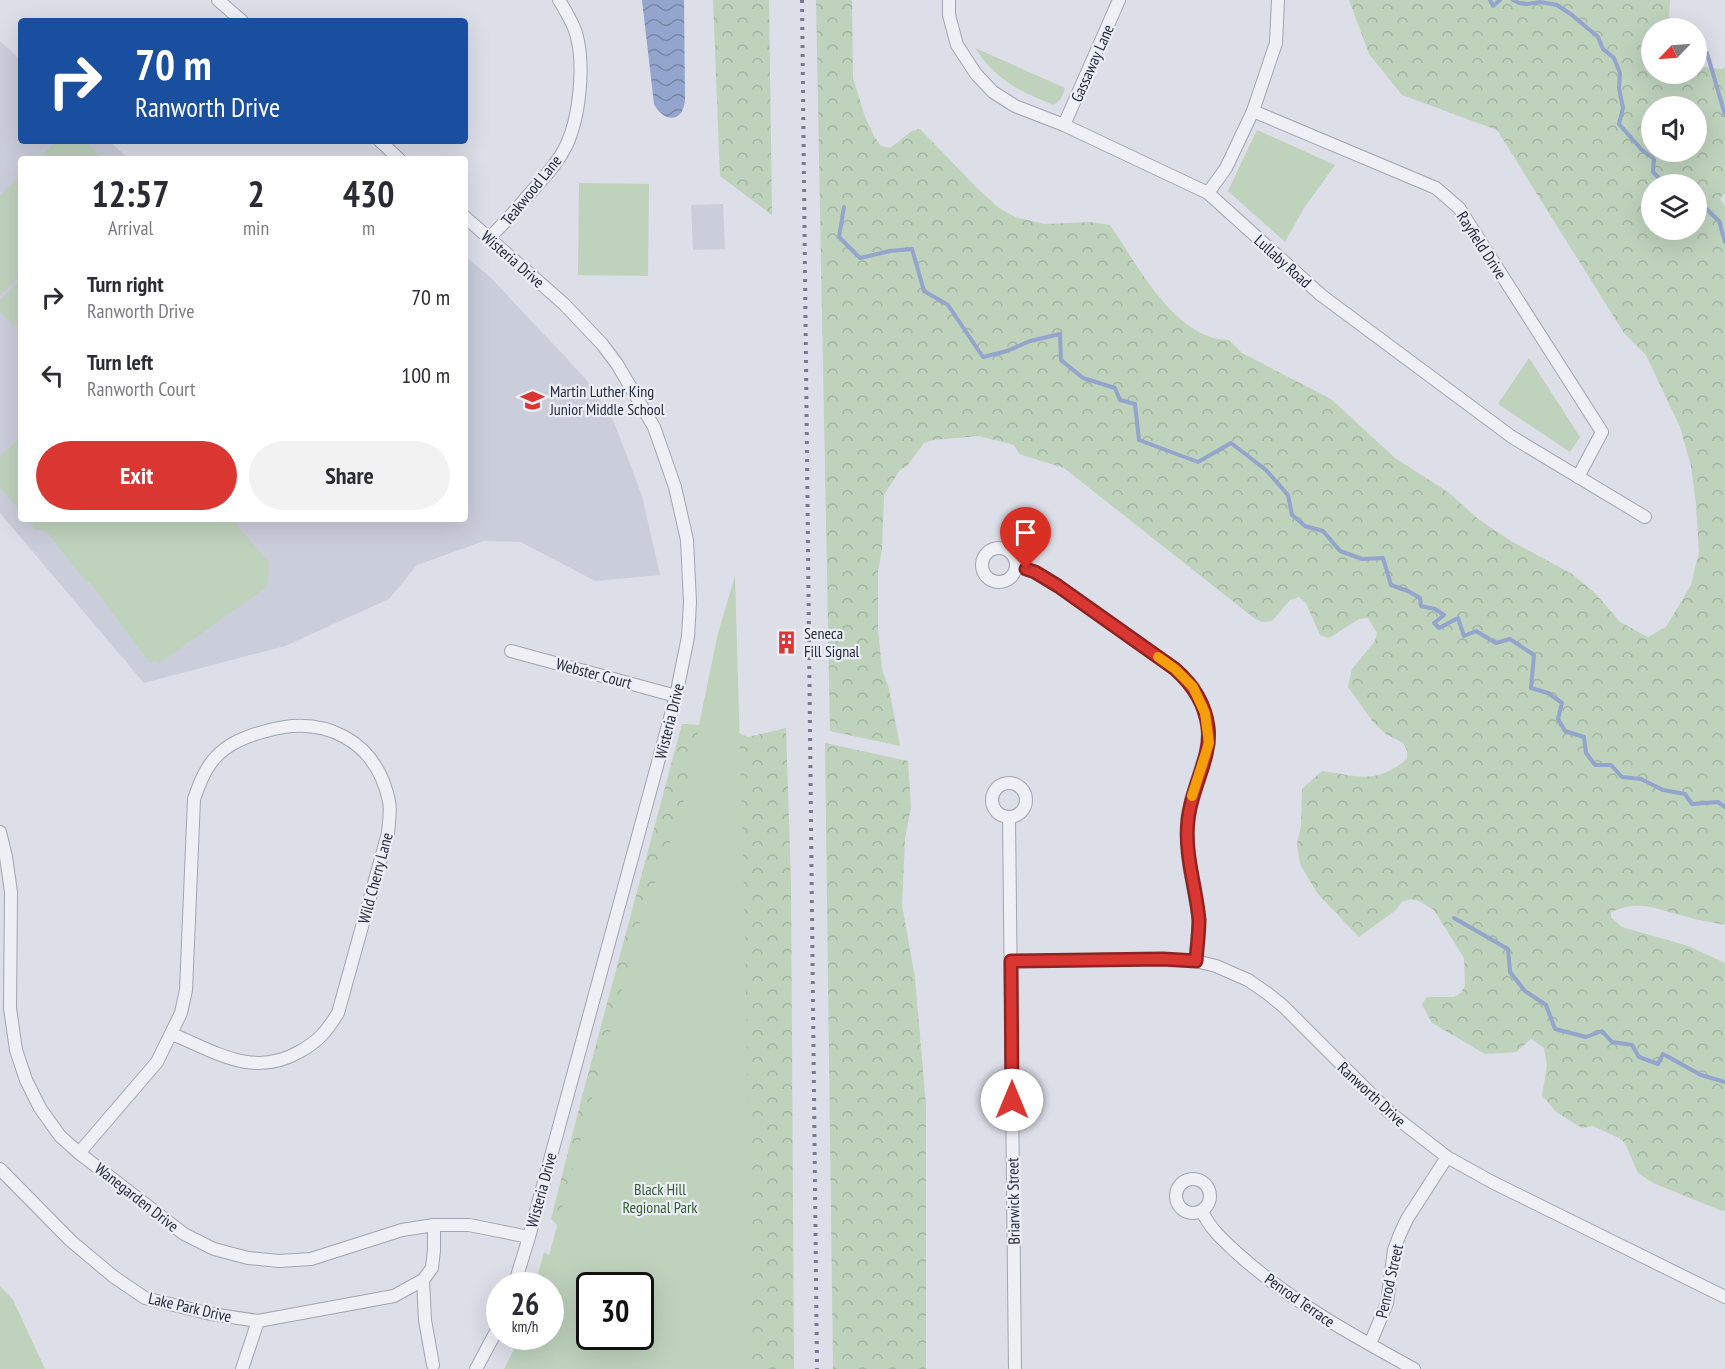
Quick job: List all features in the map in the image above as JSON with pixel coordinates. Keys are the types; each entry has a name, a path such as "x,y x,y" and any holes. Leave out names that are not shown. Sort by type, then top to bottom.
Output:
{"street":[{"path":"218,0 239,18"},
{"name":"Teakwood Lane","path":"489,238 555,164 570,134 579,100 579,55 576,32 559,0"},
{"name":"Lullaby Road","path":"949,0 949,15 957,45 976,74 993,92 1014,106 1064,125 1208,192 1321,295 1512,437 1645,517"},
{"name":"Gassaway Lane","path":"1064,125 1119,0"},
{"path":"1208,192 1226,168 1253,111 1276,42 1278,0"},
{"name":"Rayfield Drive","path":"1253,111 1436,188 1459,208 1602,432 1578,477"},
{"path":"383,144 396,156"},
{"name":"Wisteria Drive","path":"468,220 564,304 602,344 617,364 654,427 675,487 687,540 690,614 688,637 676,696 518,1272"},
{"path":"1016,567 1035,572 1051,582 1175,669 1193,687 1202,704 1209,743 1191,800 1187,831 1189,865 1198,918 1196,961"},
{"name":"Webster Court","path":"512,651 676,696"},
{"name":"Wild Cherry Lane","path":"79,1153 157,1062 181,1013 186,990 194,799 204,772 228,746 245,737 276,728 312,726 346,737 364,750 382,775 390,803 388,833 338,1013 315,1043 285,1060 265,1064 244,1063 172,1034"},
{"name":"Briarwick Street","path":"1009,817 1015,1369"},
{"name":"Wanegarden Drive","path":"0,832 11,891 10,1008 16,1050 26,1080 40,1108 60,1136 184,1234 214,1249 248,1258 279,1261 311,1259 402,1230 434,1225 469,1225 529,1237"},
{"name":"Ranworth Drive","path":"1011,961 1163,959 1196,961 1230,972 1267,993 1389,1112 1448,1157 1492,1182 1725,1297"},
{"name":"Penrod Street","path":"1370,1344 1387,1303 1394,1250 1400,1234 1407,1219 1448,1157"},
{"name":"Lake Park Drive","path":"0,1169 71,1241 114,1277 145,1298 212,1314 258,1321 394,1296 423,1280"},
{"name":"Penrod Terrace","path":"1202,1211 1213,1230 1253,1266 1324,1318 1414,1369"},
{"path":"433,1365 425,1320 423,1280 432,1268 435,1250 434,1225"},
{"path":"242,1369 258,1321"},
{"path":"476,1369 486,1350"}],"shaded area":[{"name":"Martin Luther King Junior Middle School","path":"0,41 18,57 18,144 112,144 126,156 18,156 18,522 468,522 468,259 490,277 585,378 614,422 642,496 660,575 595,581 521,542 484,541 417,565 389,599 285,646 144,683 0,513"},
{"path":"723,204 725,249 693,250 691,205"}],"green space":[{"path":"713,0 769,0 772,215 720,176"},
{"path":"816,0 852,0 853,78 865,117 881,146 890,148 912,131 920,129 978,189 999,208 1015,217 1045,224 1091,222 1110,225 1159,297 1191,328 1209,337 1229,340 1242,353 1331,399 1395,458 1448,492 1478,519 1511,541 1572,574 1594,592 1620,622 1648,637 1666,627 1691,585 1699,552 1691,466 1680,427 1646,355 1624,333 1497,130 1402,95 1369,54 1349,0 1670,0 1670,18 1641,18 1641,84 1707,84 1707,67 1722,69 1725,67 1725,193 1720,199 1725,206 1725,925 1648,906 1622,908 1611,912 1611,917 1622,927 1688,946 1725,963 1725,1210 1722,1211 1653,1183 1638,1173 1625,1143 1619,1138 1593,1126 1582,1128 1556,1112 1542,1095 1547,1066 1544,1048 1531,1039 1516,1052 1485,1054 1432,1023 1422,1004 1427,997 1454,997 1461,993 1465,985 1464,958 1434,910 1411,899 1402,902 1396,910 1359,937 1317,893 1300,864 1297,844 1301,826 1302,789 1322,771 1366,777 1376,776 1386,773 1407,759 1407,751 1403,743 1386,734 1373,722 1348,687 1352,669 1375,641 1377,633 1368,618 1359,619 1329,638 1320,635 1306,603 1299,597 1290,600 1272,621 1262,622 1064,468 1019,454 1014,445 979,436 933,440 924,443 907,466 900,470 884,495 882,550 878,571 878,628 882,670 889,689 900,746 830,731"},
{"path":"975,48 1065,88 1062,96 1053,105 1019,89 1000,77"},
{"path":"1257,130 1335,165 1304,208 1285,242 1228,191"},
{"path":"53,144 88,144 99,156 41,156"},
{"path":"18,178 18,278 0,295 0,196"},
{"path":"579,183 649,184 648,276 578,275"},
{"path":"18,283 18,324 15,327 0,312 0,300"},
{"path":"1529,358 1580,437 1570,452 1498,404"},
{"path":"18,440 18,508 0,487 0,456"},
{"path":"29,522 235,522 269,563 267,587 158,664 155,659 150,663 89,581 87,583 46,531 35,529"},
{"name":"Black Hill Regional Park","path":"735,576 745,927 752,1369 504,1369 514,1350 564,1350 564,1272 545,1272 643,912 680,818 718,633"},
{"name":"Black Hill Regional Park","path":"682,724 723,726 748,737 786,728 791,884 794,1369 569,1369 576,1337 576,1350 654,1350 654,1272 590,1272 593,1259 551,1219"},
{"path":"825,743 908,761 911,807 905,838 902,905 915,978 926,1106 926,1369 833,1369"},
{"path":"544,1252 562,1263 557,1272 539,1272"},
{"path":"0,1286 13,1300 45,1369 0,1369"}],"water":[{"path":"642,0 684,0 685,100 681,113 672,118 663,115 654,104"}],"waterway":[{"path":"1490,0 1493,6 1500,0"},
{"path":"1513,0 1527,4 1540,2 1557,5 1598,37 1603,49 1614,58 1620,73 1619,88 1623,108 1619,124 1642,150 1654,159 1653,172 1655,174"},
{"path":"1707,53 1725,115"},
{"path":"844,207 839,237 860,258 912,249 924,291 948,305 983,357 1007,351 1030,341 1060,334 1061,360 1083,378 1115,388 1120,400 1135,404 1139,440 1198,462 1231,443 1266,470 1288,495 1292,515 1305,526 1323,531 1340,551 1362,559 1383,558 1391,585 1420,598 1421,606 1435,609 1444,615 1434,623 1439,628 1458,618 1464,636 1476,631 1496,643 1510,639 1534,655 1531,688 1548,693 1562,703 1558,719 1565,731 1584,737 1586,753 1595,765 1611,765 1622,777 1641,779 1663,790 1685,794 1692,804 1718,802 1725,807"},
{"path":"1707,210 1719,221 1725,242"},
{"path":"1454,918 1508,949 1510,972 1525,991 1546,1005 1555,1029 1586,1037 1602,1031 1612,1042 1632,1045 1639,1057 1658,1064 1663,1054 1701,1075 1725,1082"}],"railway":[{"path":"802,0 817,1369"}],"slow traffic":[{"path":"1158,657 1175,669 1193,687 1205,713 1209,743 1192,796"}],"place":[{"name":"Martin Luther King Junior Middle School","path":"532,400"},
{"name":"Seneca Fill Signal","path":"786,642"}],"route":[{"path":"1012,1100 1011,961 1163,959 1196,961 1199,933 1187,851 1187,821 1191,800 1209,743 1202,704 1185,678 1058,586 1026,569"}]}
